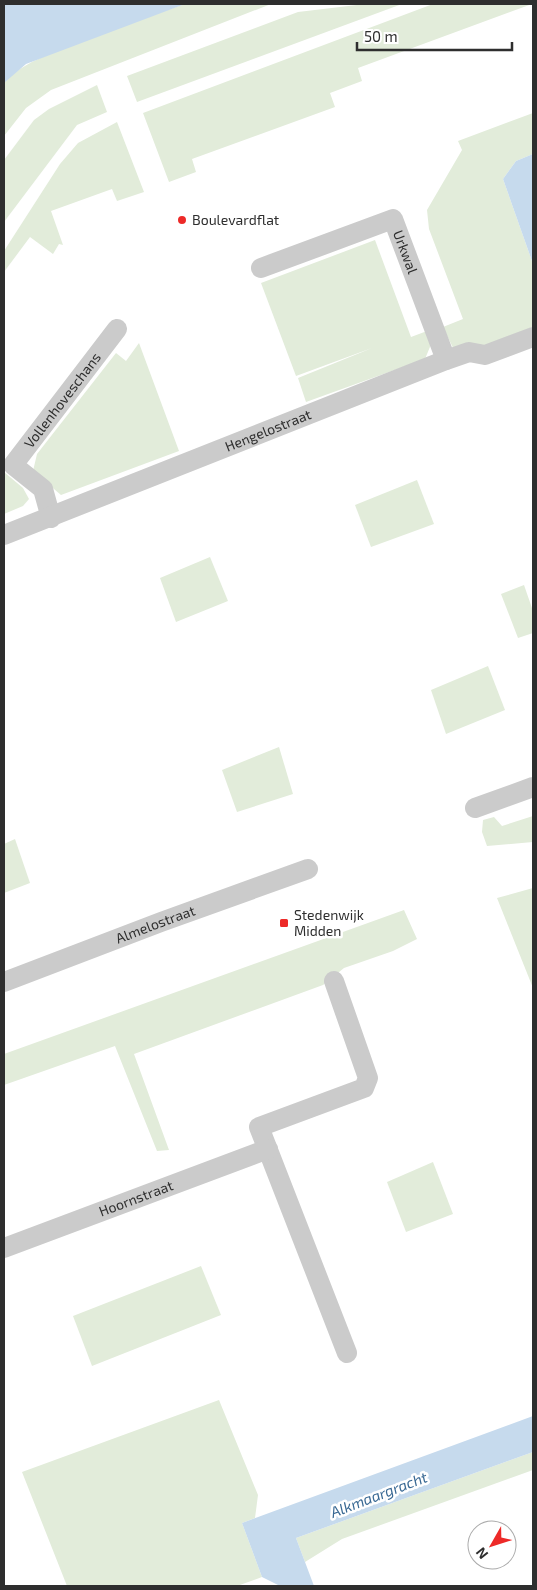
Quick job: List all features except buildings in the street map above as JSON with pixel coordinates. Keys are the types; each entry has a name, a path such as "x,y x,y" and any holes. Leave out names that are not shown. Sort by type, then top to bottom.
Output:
{"street":[{"name":"Urkwal","path":"261,268 393,219 446,360"},
{"name":"Vollenhoveschans","path":"51,518 43,489 13,465 117,328"},
{"name":"Hengelostraat","path":"4,535 446,360 469,352 485,354 533,337"},
{"path":"474,808 533,787"},
{"name":"Almelostraat","path":"4,982 161,922 308,869"},
{"path":"334,980 368,1078 364,1088 259,1128 347,1353"},
{"name":"Hoornstraat","path":"4,1248 268,1149"}],"green space":[{"path":"185,4 271,4 51,90 26,108 4,136 4,83 19,70 54,52"},
{"path":"365,4 402,4 137,102 127,76 298,12"},
{"path":"433,4 532,4 358,68 362,81 330,93 335,107 192,159 196,172 169,182 143,113"},
{"path":"97,85 107,112 77,125 4,222 4,160 34,120 49,109"},
{"path":"533,113 533,154 516,161 503,179 533,264 533,327 483,346 454,350 443,327 463,319 429,229 427,210 462,150 458,141"},
{"path":"117,122 144,192 117,201 112,189 51,211 63,245 59,244 53,254 30,237 4,272 4,251 60,164 78,143"},
{"path":"375,240 411,337 427,331 432,342 425,359 306,402 298,378 372,348 296,376 261,283"},
{"path":"139,343 179,451 61,495 33,471 37,454 116,353 126,361"},
{"path":"4,472 23,488 29,499 23,506 4,514"},
{"path":"417,480 434,524 371,547 355,505"},
{"path":"210,557 228,601 176,622 160,578"},
{"path":"524,585 533,611 533,633 518,638 501,594"},
{"path":"488,666 505,710 446,734 431,690"},
{"path":"279,747 293,794 237,812 222,770"},
{"path":"533,816 533,842 487,846 482,832 483,820 494,817 502,826"},
{"path":"15,839 30,883 4,893 4,844"},
{"path":"533,888 533,988 497,898"},
{"path":"404,910 417,939 393,951 344,968 323,985 134,1054 169,1150 157,1151 115,1046 4,1085 4,1054"},
{"path":"433,1162 453,1214 406,1232 387,1182"},
{"path":"201,1266 221,1315 92,1366 73,1316"},
{"path":"219,1400 258,1495 255,1518 242,1523 262,1577 237,1586 67,1586 22,1472"},
{"path":"533,1452 533,1470 342,1539 305,1562 296,1538"}],"water":[{"path":"4,4 185,4 26,64 4,83"},
{"path":"533,154 533,264 503,179 516,161"},
{"name":"Alkmaargracht","path":"533,1416 533,1452 296,1538 314,1586 280,1586 262,1577 242,1523"}],"place":[{"name":"Boulevardflat","path":"182,220"},
{"name":"Stedenwijk Midden","path":"284,923"}]}
